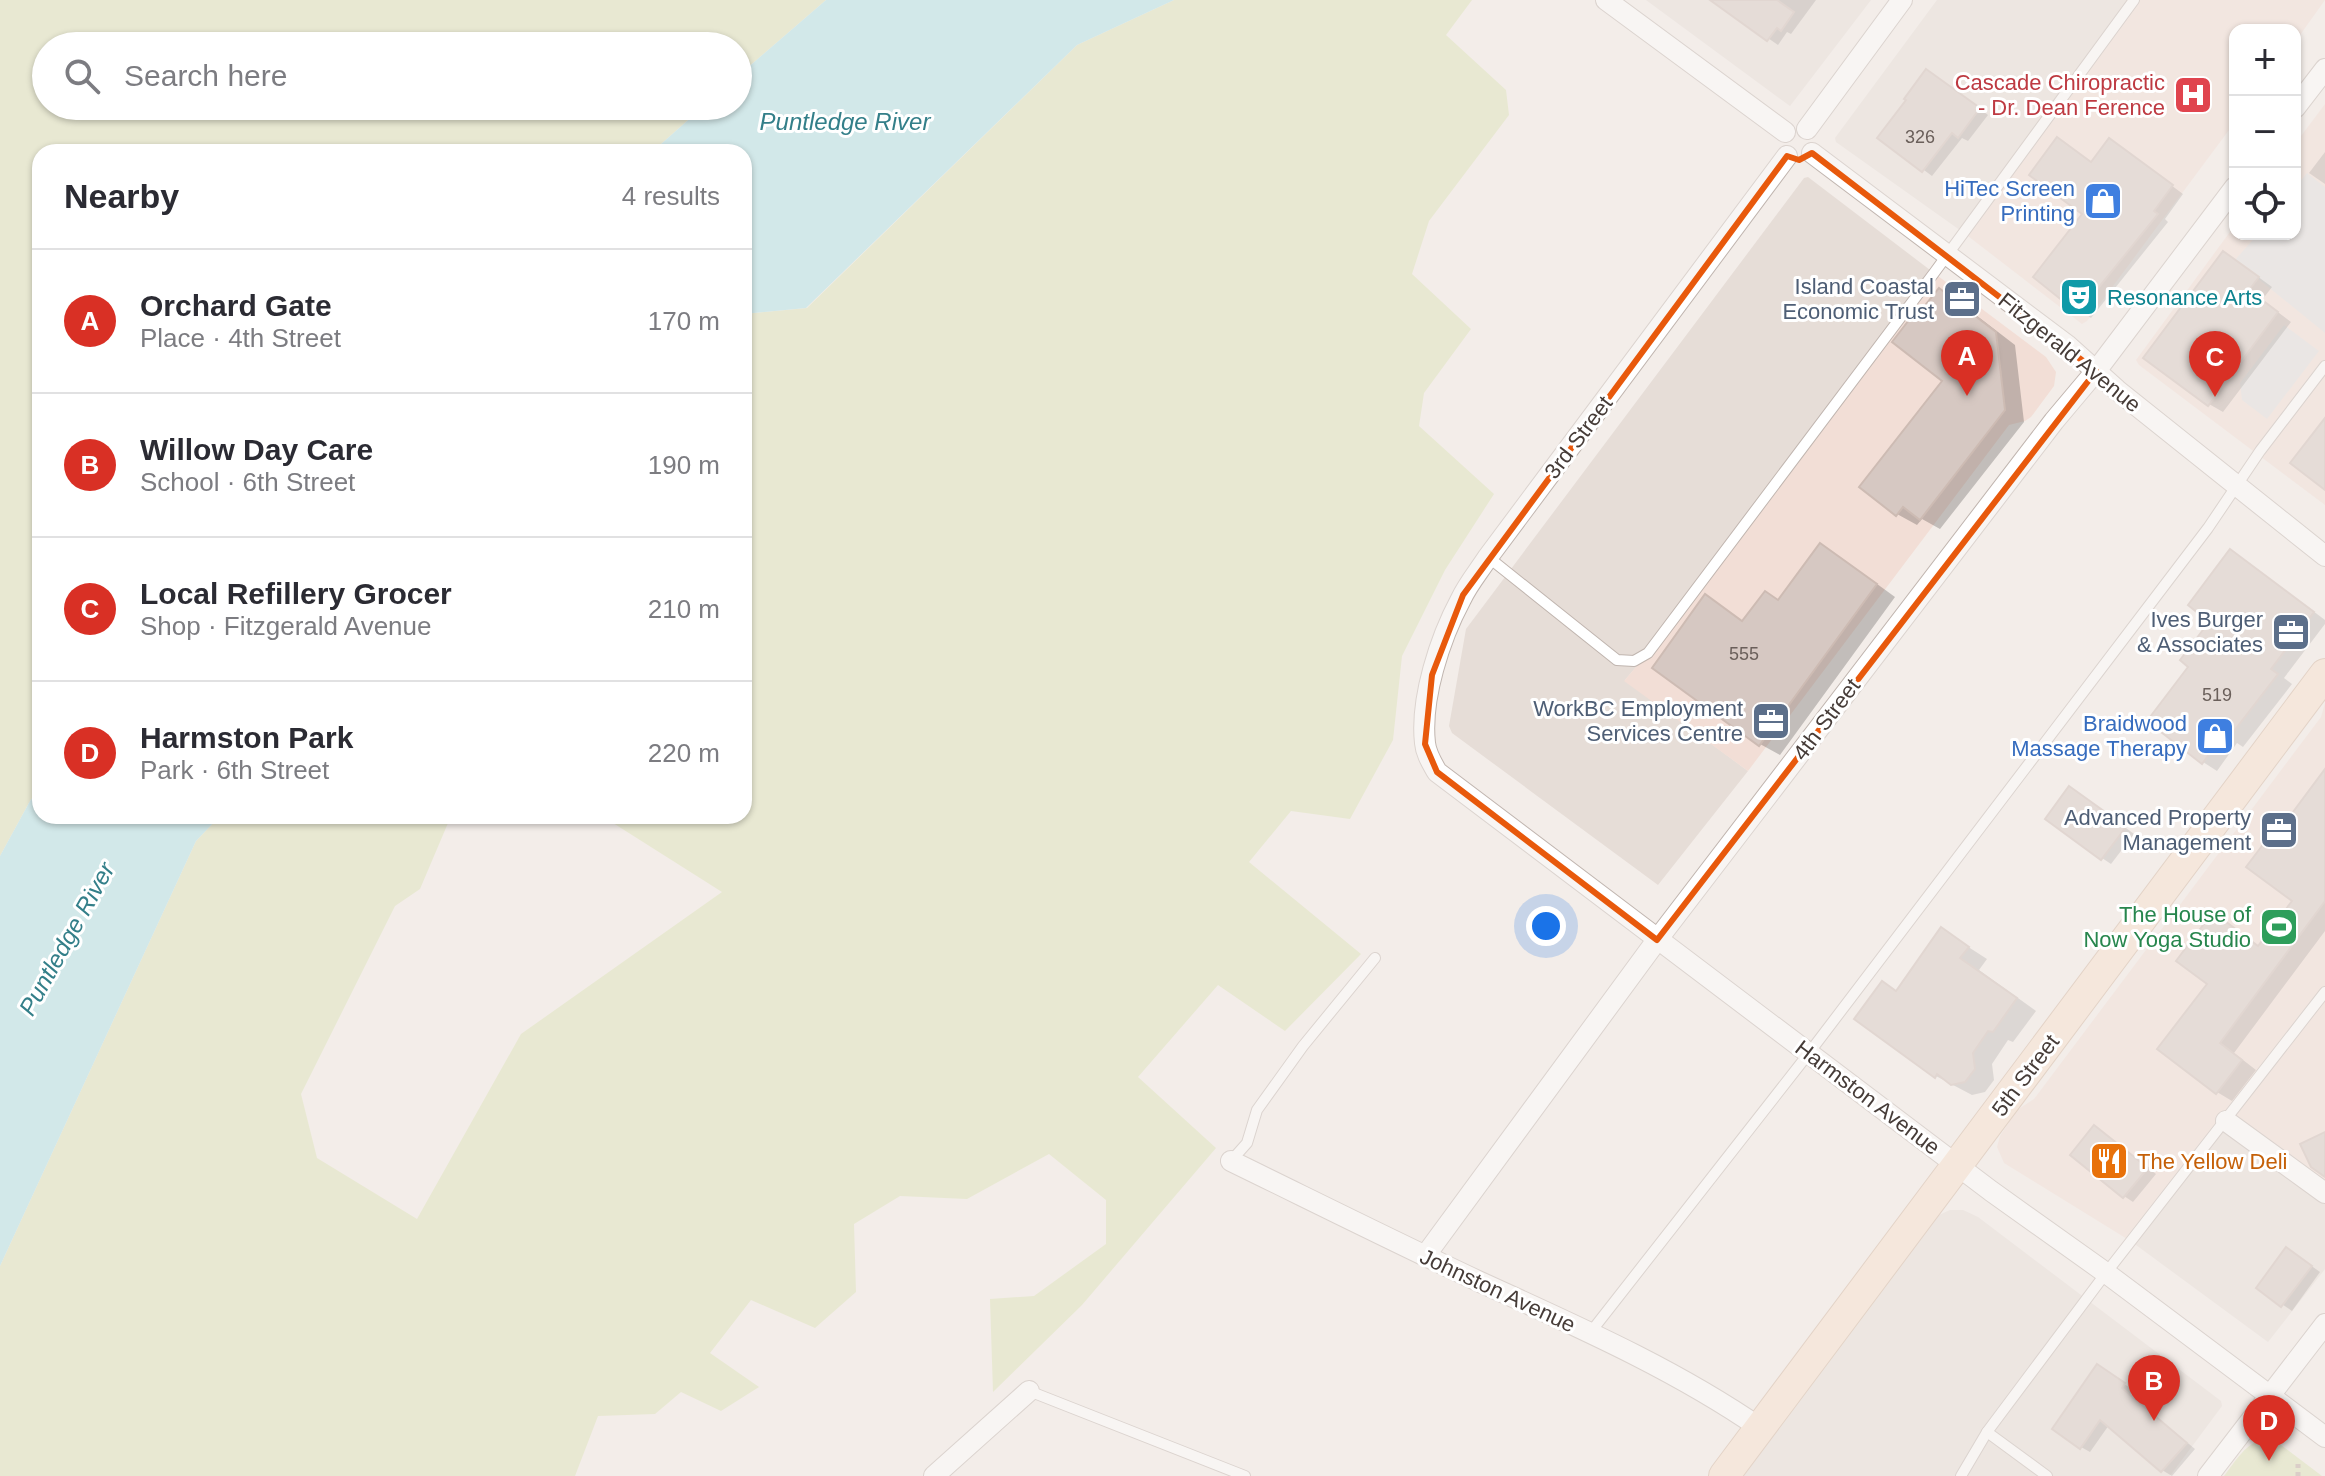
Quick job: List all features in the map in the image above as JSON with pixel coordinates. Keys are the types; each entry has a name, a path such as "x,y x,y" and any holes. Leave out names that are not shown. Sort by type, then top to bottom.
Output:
{"street":[{"path":"1606,0 1785,132"},
{"path":"1807,129 1902,0"},
{"path":"2301,100 2325,69"},
{"path":"1798,126 1807,129 1814,137 1812,153 1797,159 1787,156 1781,142 1785,132 1798,126"},
{"name":"Fitzgerald Avenue","path":"1812,153 2067,345 2325,556"},
{"name":"3rd Street","path":"1425,744 1432,675 1441,642 1463,595 1488,557 1787,156"},
{"name":"4th Street","path":"1425,1256 1657,940 2229,195"},
{"name":"5th Street","path":"1724,1476 2325,674"},
{"name":"Harmston Avenue","path":"1425,744 1437,772 1957,1165 2325,1437"},
{"path":"2226,1121 2325,1193"},
{"name":"Johnston Avenue","path":"1231,1161 1590,1333 1721,1401 1760,1428"},
{"path":"2208,1476 2325,1324"},
{"path":"934,1476 1029,1391"}],"lane":[{"path":"1488,557 1617,660 1634,661 1648,653 2134,0"},
{"path":"1590,1333 1809,1053 2208,528 2260,451 2325,366"},
{"path":"1231,1161 1247,1143 1257,1110 1303,1046 1375,958"},
{"path":"1961,1476 1987,1432 2106,1273 2325,992"},
{"path":"1029,1391 1245,1476"},
{"path":"1987,1432 2047,1476"}],"path":[{"path":"2298,1462 2298,1476"}],"highlighted area":[{"path":"1812,153 2096,371 1657,940 1437,772 1425,744 1432,675 1463,595 1787,156 1799,160"}],"shaded area":[{"path":"1646,0 1871,0 1790,106"},
{"path":"1937,0 2134,0 1964,233 1836,142 1835,138"},
{"path":"2134,0 2325,0 2301,34 2301,24 2229,24 2229,130 2087,321 2082,324 1964,233"},
{"path":"2325,104 2325,505 2136,360 2229,233 2229,240 2301,240 2301,136"},
{"path":"2307,173 2325,187 2325,333 2235,260 2253,240 2301,240 2301,180"},
{"path":"1808,177 1934,273 1625,680 1748,771 1658,885 1452,733 1449,726 1466,629 1804,178"},
{"path":"1934,273 2046,357 2056,372 2054,386 2031,417 2009,425 1748,771 1624,681"},
{"path":"2284,325 2319,351 2267,419 2242,400 2240,383"},
{"path":"2325,703 2325,1193 2226,1121 2132,1242 2004,1163 1997,1147 2000,1136 2017,1110 2034,1099 2321,717"},
{"path":"2226,1121 2325,1193 2325,1269 2268,1342 2132,1242"},
{"path":"1950,1210 1963,1210 1978,1217 2221,1401 2222,1406 2170,1476 1742,1476 1937,1216"}],"green space":[{"path":"0,0 826,0 752,64 752,32 32,32 32,120 688,120 661,144 32,144 32,798 0,856"},
{"path":"1174,0 1472,0 1446,35 1506,90 1509,115 1429,221 1412,274 1471,329 1424,393 1419,426 1494,494 1445,570 1402,656 1393,740 1350,819 1291,811 1249,862 1361,954 1285,1031 1218,985 1138,1077 1216,1148 1082,1305 993,1392 990,1299 1034,1296 1106,1244 1106,1200 1049,1154 967,1199 900,1196 854,1224 856,1292 815,1328 751,1300 710,1353 759,1387 721,1411 681,1392 655,1414 598,1416 575,1476 0,1476 0,1266 196,841 212,824 448,824 420,889 395,906 301,1094 317,1158 417,1219 521,1034 722,892 615,824 752,824 752,313 807,308 1077,45"},
{"path":"2265,1439 2281,1445 2322,1476 2224,1476 2246,1449"}],"water":[{"name":"Puntledge River","path":"826,0 1174,0 1077,45 806,308 752,313 752,144 661,144 688,120 752,120 752,64"},
{"name":"Puntledge River","path":"32,798 32,824 212,824 196,841 0,1266 0,856"}],"building":[{"path":"1710,0 1777,0 1794,12 1781,31 1777,28 1767,41"},
{"path":"1926,69 1980,108 1958,138 1952,133 1922,172 1877,138"},
{"path":"2057,137 2091,162 2109,138 2173,185 2154,211 2158,214 2078,313 2033,277 2082,214 2029,175"},
{"path":"2223,251 2259,277 2249,290 2278,312 2208,406 2143,358"},
{"path":"1939,288 1996,332 2005,410 1920,520 1903,507 1896,516 1859,487 1942,381 1892,342"},
{"path":"2325,418 2325,490 2290,463"},
{"path":"1820,543 1877,584 1759,746 1652,668 1705,594 1742,621 1765,591 1778,600"},
{"path":"2230,549 2314,612 2271,669 2278,674 2227,740 2222,736 2202,764 2147,721 2188,667 2180,660 2209,622 2188,605"},
{"path":"2325,769 2325,901 2220,1043 2242,1060 2216,1094 2157,1049 2207,984 2176,961 2213,912 2258,946 2292,901 2246,867 2284,817 2287,820"},
{"path":"2069,786 2126,827 2101,860 2045,819"},
{"path":"1941,927 1969,947 1960,958 2017,998 1993,1032 1988,1031 1973,1053 1975,1069 1965,1082 1951,1085 1937,1074 1935,1078 1854,1019 1882,981 1896,991"},
{"name":"The Yellow Deli","path":"2094,1125 2148,1168 2123,1198 2070,1155"},
{"path":"2325,1132 2325,1177 2311,1167 2300,1144"},
{"path":"2286,1247 2312,1266 2281,1307 2256,1288"},
{"path":"2097,1364 2125,1383 2122,1388 2187,1443 2161,1472 2100,1420 2080,1449 2052,1429"}],"place":[{"name":"Cascade Chiropractic - Dr. Dean Ference","path":"2193,95"},
{"name":"HiTec Screen Printing","path":"2103,201"},
{"name":"Resonance Arts","path":"2079,297"},
{"name":"Island Coastal Economic Trust","path":"1962,299"},
{"name":"Orchard Gate","path":"1967,396"},
{"name":"Local Refillery Grocer","path":"2215,397"},
{"name":"Ives Burger & Associates","path":"2291,632"},
{"name":"WorkBC Employment Services Centre","path":"1771,721"},
{"name":"Braidwood Massage Therapy","path":"2215,736"},
{"name":"Advanced Property Management","path":"2279,830"},
{"name":"The House of Now Yoga Studio","path":"2279,927"},
{"name":"The Yellow Deli","path":"2109,1161"},
{"name":"Willow Day Care","path":"2154,1421"},
{"name":"Harmston Park","path":"2269,1461"}]}
